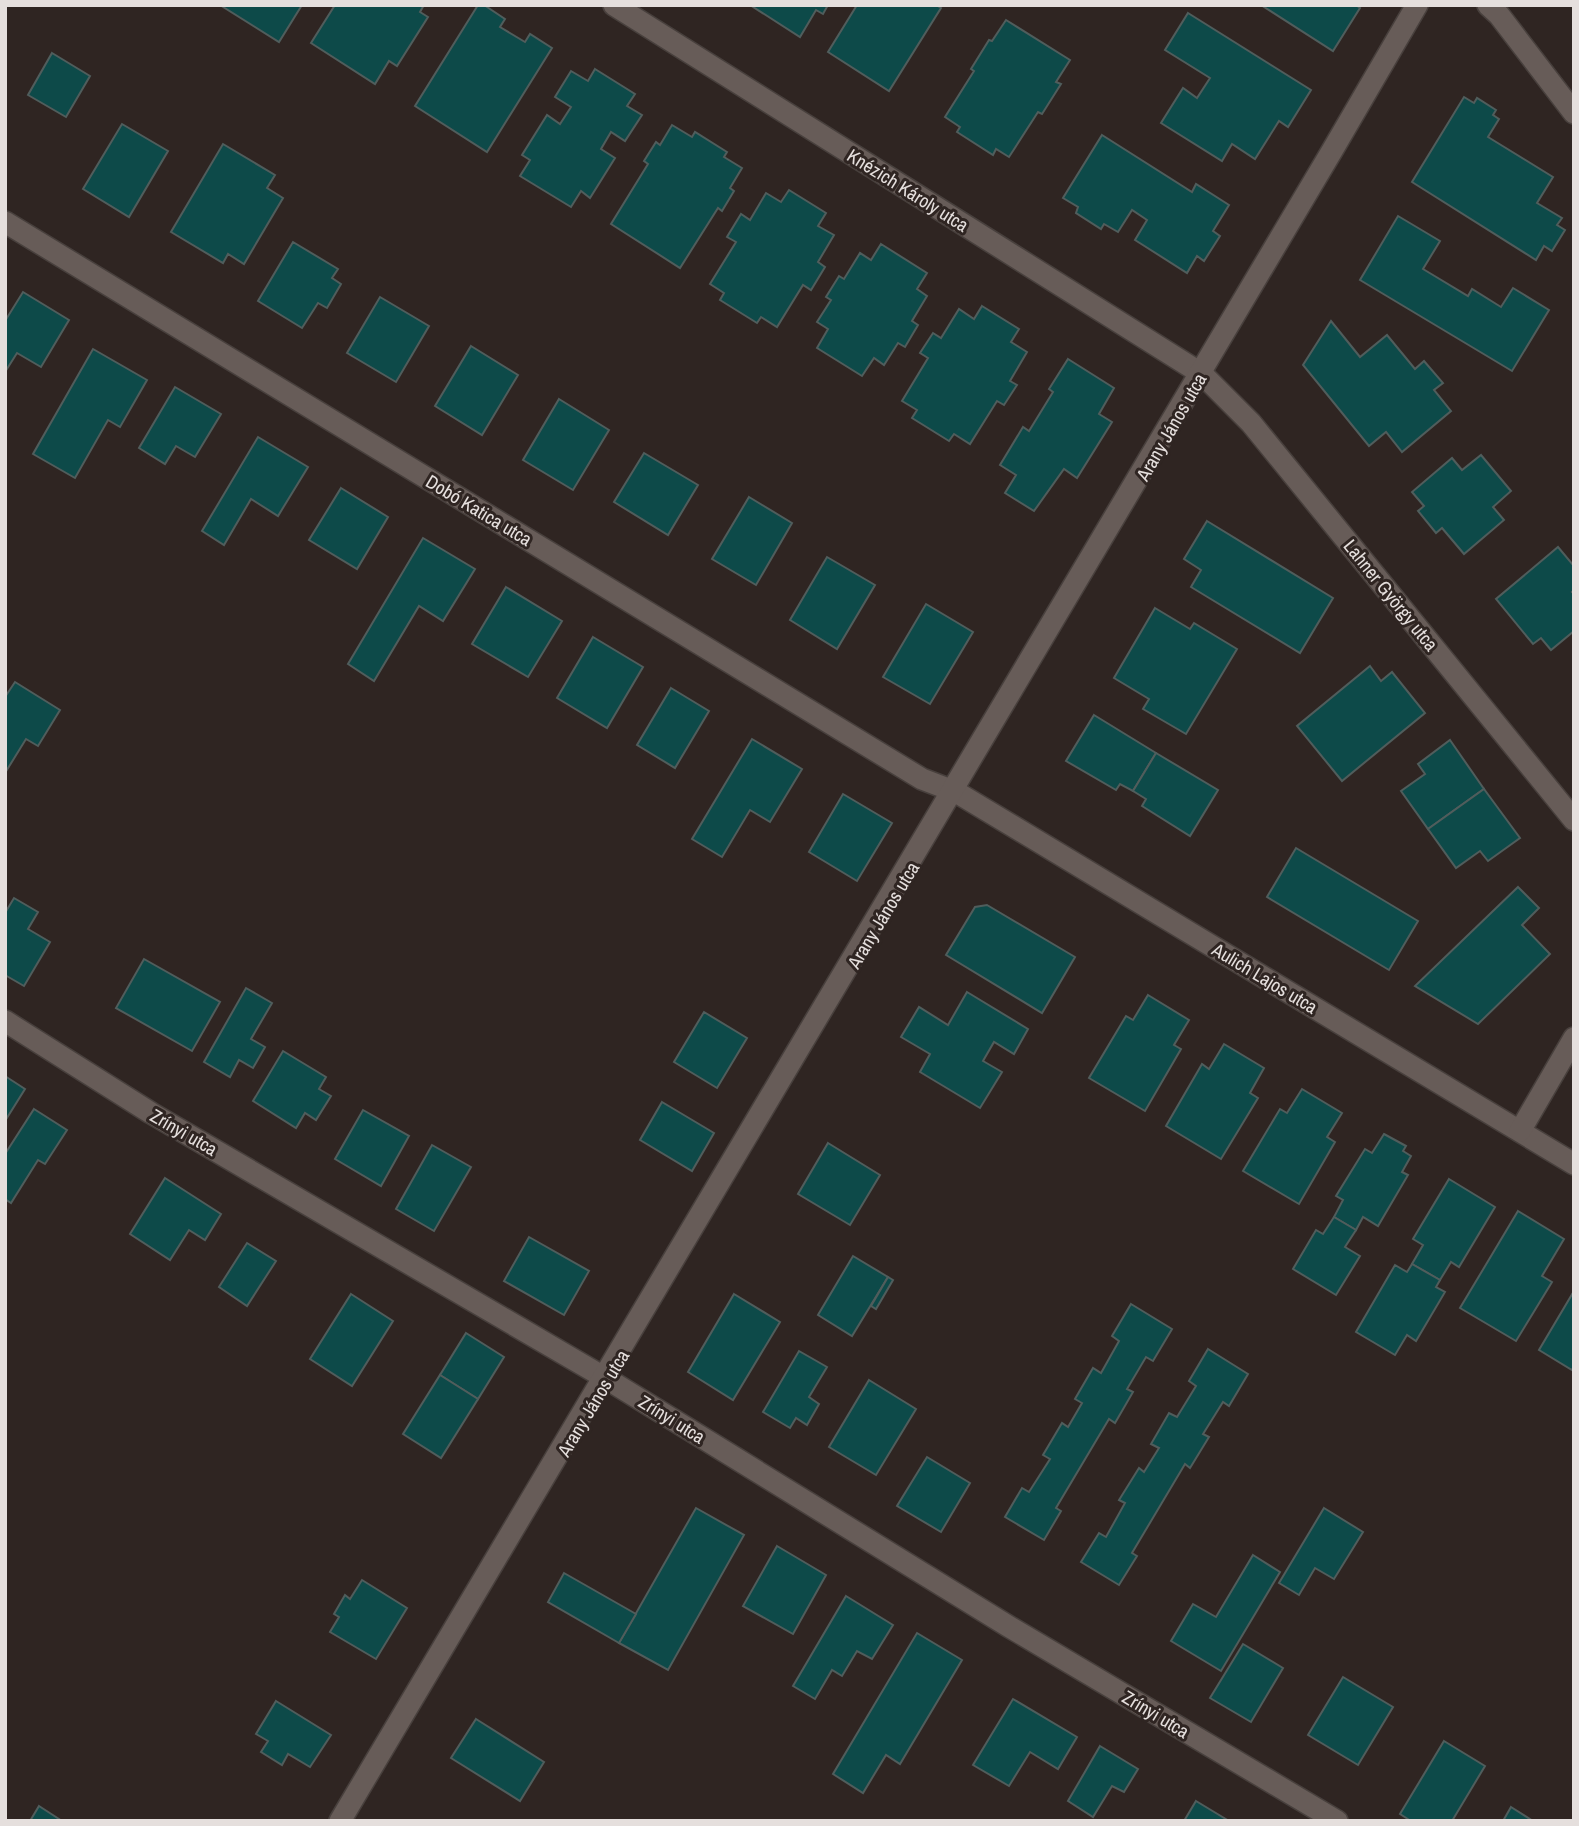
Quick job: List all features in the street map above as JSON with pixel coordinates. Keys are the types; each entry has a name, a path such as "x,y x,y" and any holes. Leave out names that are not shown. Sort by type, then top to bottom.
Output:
{"street":[{"name":"Knézich Károly utca","path":"614,5 1202,374"},
{"name":"Arany János utca","path":"340,1821 956,792 1417,5"},
{"path":"1488,5 1499,15 1574,113"},
{"name":"Dobó Katica utca","path":"5,222 922,779 956,792"},
{"name":"Lahner György utca","path":"1202,374 1251,423 1574,820"},
{"name":"Aulich Lajos utca","path":"956,792 1574,1164"},
{"name":"Zrínyi utca","path":"5,1021 151,1113 607,1379 1008,1626 1337,1821"},
{"path":"1520,1131 1574,1038"}],"building":[{"path":"220,5 302,5 279,42"},
{"path":"335,5 424,5 420,12 428,17 397,66 389,61 375,84 311,43"},
{"path":"478,5 484,5 505,19 500,27 525,42 530,34 552,48 487,152 415,106"},
{"path":"750,5 828,5 823,14 816,10 800,37"},
{"path":"857,5 936,5 941,8 889,91 828,52"},
{"path":"1261,5 1356,5 1360,8 1333,51"},
{"path":"1188,13 1311,90 1288,127 1279,121 1255,159 1232,144 1222,161 1161,123 1183,88 1197,98 1210,78 1165,50"},
{"path":"1006,20 1070,60 1056,82 1061,84 1042,114 1038,112 1009,157 996,149 993,155 957,132 960,127 945,117 974,71 971,69 989,40 992,41"},
{"path":"52,53 90,76 66,117 28,95"},
{"path":"595,69 635,94 627,106 642,115 625,141 611,132 601,149 615,158 590,198 581,191 571,207 520,176 530,160 522,155 547,115 560,124 571,107 555,97 571,71 588,81"},
{"path":"1464,97 1474,103 1477,98 1496,110 1493,115 1499,119 1488,137 1553,177 1537,203 1562,218 1557,225 1565,230 1552,251 1544,246 1536,260 1412,182"},
{"path":"122,124 168,151 129,217 83,189"},
{"path":"672,125 692,137 695,132 727,152 724,157 742,168 730,188 734,191 722,211 718,208 680,268 611,224 648,164 644,161 656,142 660,145"},
{"path":"1102,135 1192,192 1196,184 1229,205 1213,231 1220,236 1204,261 1197,256 1187,273 1135,240 1147,220 1132,210 1118,232 1104,224 1101,229 1076,213 1078,207 1063,198"},
{"path":"223,144 275,175 267,188 283,198 244,264 228,254 223,263 171,232"},
{"path":"789,190 826,213 818,226 834,235 818,262 825,267 811,290 803,285 777,327 761,317 757,323 720,300 724,293 710,284 736,242 727,237 741,214 750,220 766,193 781,202"},
{"path":"1398,216 1440,241 1423,269 1468,296 1472,289 1501,307 1513,288 1549,310 1512,371 1360,280"},
{"path":"293,242 338,269 332,278 341,284 327,308 318,303 302,328 258,301"},
{"path":"881,244 927,273 917,289 927,296 912,321 918,325 905,347 898,343 884,365 874,358 862,376 817,348 828,329 817,322 831,300 826,297 839,276 844,279 860,253 871,260"},
{"path":"23,292 69,320 41,367 17,353 5,372 5,321"},
{"path":"380,297 429,326 396,382 347,353"},
{"path":"982,306 1019,329 1011,342 1027,352 1010,381 1017,385 1004,405 997,401 970,444 954,434 949,441 912,418 917,410 902,401 928,358 920,353 933,333 941,338 959,309 974,319"},
{"path":"1331,321 1360,357 1387,335 1415,369 1424,361 1443,383 1434,390 1451,411 1402,452 1386,432 1369,446 1303,365"},
{"path":"471,346 518,375 482,435 435,406"},
{"path":"93,349 147,380 120,427 108,420 75,478 33,454"},
{"path":"1068,359 1114,388 1099,414 1112,422 1077,478 1064,469 1034,511 1005,493 1016,475 1000,465 1023,427 1029,431 1053,392 1049,389"},
{"path":"175,387 221,414 195,457 176,446 165,464 139,448"},
{"path":"559,399 609,430 573,490 523,460"},
{"path":"258,437 308,467 278,516 251,499 224,545 202,531"},
{"path":"644,453 698,485 668,535 614,502"},
{"path":"1481,455 1511,491 1493,507 1504,520 1464,554 1442,528 1436,533 1418,511 1424,506 1412,492 1452,458 1462,470"},
{"path":"341,488 388,517 357,569 309,540"},
{"path":"749,497 792,523 756,585 712,559"},
{"path":"1207,521 1333,598 1300,653 1191,587 1201,570 1184,559"},
{"path":"423,538 475,569 443,621 419,606 374,681 348,664"},
{"path":"1558,547 1574,566 1574,631 1551,650 1541,638 1533,644 1496,599"},
{"path":"827,557 875,585 837,649 790,620"},
{"path":"506,587 562,621 528,677 472,644"},
{"path":"926,604 973,632 930,704 883,677"},
{"path":"1155,608 1190,629 1194,623 1237,649 1186,734 1143,709 1149,699 1114,678"},
{"path":"593,637 643,667 607,728 557,698"},
{"path":"1370,666 1381,681 1392,672 1425,713 1342,781 1297,726"},
{"path":"15,682 60,710 38,746 26,739 5,773 5,697"},
{"path":"671,688 709,711 675,768 637,745"},
{"path":"1094,715 1156,753 1133,791 1120,784 1116,790 1066,761"},
{"path":"752,739 802,769 770,822 750,810 722,857 692,839"},
{"path":"1450,740 1484,789 1428,829 1401,791 1425,774 1418,764"},
{"path":"1156,753 1218,790 1190,836 1142,806 1146,799 1133,791"},
{"path":"1484,789 1520,838 1488,861 1480,851 1456,868 1428,829"},
{"path":"843,794 892,823 857,881 809,852"},
{"path":"1296,848 1418,921 1389,970 1267,897"},
{"path":"1518,887 1539,908 1522,925 1550,954 1478,1024 1415,986"},
{"path":"14,898 38,912 28,929 50,942 24,986 5,975 5,913"},
{"path":"987,905 1075,957 1042,1013 946,955 975,907"},
{"path":"144,959 220,1002 192,1051 116,1008"},
{"path":"246,988 272,1003 251,1039 265,1047 253,1068 239,1060 230,1077 204,1062"},
{"path":"967,992 1028,1029 1014,1054 994,1042 983,1061 1002,1072 980,1108 920,1072 930,1054 901,1037 919,1007 948,1025"},
{"path":"1148,995 1189,1020 1174,1045 1181,1049 1145,1111 1089,1078 1126,1016 1133,1020"},
{"path":"704,1012 747,1038 717,1088 674,1062"},
{"path":"1224,1044 1264,1068 1250,1093 1258,1098 1221,1159 1166,1126 1202,1064 1209,1069"},
{"path":"283,1051 326,1077 319,1089 331,1096 316,1120 305,1113 296,1128 253,1101"},
{"path":"5,1076 25,1089 5,1121"},
{"path":"1302,1089 1342,1113 1327,1137 1335,1142 1299,1204 1243,1171 1280,1109 1287,1113"},
{"path":"662,1102 714,1133 692,1171 640,1140"},
{"path":"34,1109 67,1130 45,1164 38,1160 11,1203 5,1199 5,1154"},
{"path":"363,1110 409,1136 381,1186 335,1159"},
{"path":"1384,1134 1406,1146 1403,1151 1411,1156 1402,1172 1408,1175 1378,1226 1363,1217 1356,1230 1334,1217 1343,1200 1336,1196 1365,1149 1372,1153"},
{"path":"828,1143 880,1175 850,1225 798,1194"},
{"path":"432,1145 471,1167 434,1231 396,1209"},
{"path":"165,1178 221,1214 205,1240 189,1230 170,1260 130,1234"},
{"path":"1449,1179 1495,1207 1459,1267 1451,1262 1440,1280 1412,1264 1423,1245 1413,1239"},
{"path":"1518,1211 1564,1239 1542,1276 1552,1282 1516,1341 1460,1308"},
{"path":"1334,1217 1356,1230 1345,1247 1360,1256 1336,1295 1293,1269 1316,1230 1323,1234"},
{"path":"529,1237 589,1271 564,1315 504,1281"},
{"path":"247,1243 276,1261 247,1306 219,1287"},
{"path":"853,1256 888,1277 852,1336 818,1315"},
{"path":"1412,1264 1440,1280 1436,1287 1445,1292 1416,1341 1407,1335 1395,1355 1356,1332 1395,1265 1407,1272"},
{"path":"888,1277 893,1280 876,1309 871,1306"},
{"path":"1574,1291 1574,1366 1572,1370 1539,1350"},
{"path":"351,1294 393,1321 352,1386 310,1359"},
{"path":"734,1294 780,1322 733,1400 688,1372"},
{"path":"1131,1304 1172,1329 1153,1361 1146,1357 1127,1389 1133,1392 1115,1423 1109,1419 1056,1508 1061,1511 1044,1540 1005,1517 1022,1488 1029,1492 1050,1459 1043,1455 1062,1423 1068,1427 1082,1403 1075,1399 1093,1368 1101,1373 1119,1341 1112,1336"},
{"path":"466,1333 504,1357 478,1399 440,1375"},
{"path":"1208,1349 1248,1374 1229,1406 1223,1402 1203,1434 1209,1437 1190,1468 1185,1464 1132,1553 1137,1556 1119,1585 1081,1562 1099,1533 1106,1537 1125,1503 1119,1500 1139,1468 1144,1472 1159,1448 1151,1444 1169,1413 1177,1417 1196,1386 1189,1381"},
{"path":"799,1351 827,1367 809,1397 819,1404 807,1425 796,1418 790,1428 763,1412"},
{"path":"440,1375 478,1399 441,1458 403,1434"},
{"path":"869,1380 916,1409 876,1475 829,1447"},
{"path":"927,1457 970,1483 941,1532 897,1506"},
{"path":"696,1508 744,1535 668,1670 619,1643"},
{"path":"1324,1508 1363,1532 1334,1579 1315,1568 1299,1595 1279,1583"},
{"path":"777,1546 826,1575 793,1634 743,1606"},
{"path":"1253,1555 1280,1572 1221,1671 1171,1641 1193,1604 1216,1617"},
{"path":"564,1573 636,1614 619,1643 548,1602"},
{"path":"362,1580 407,1608 376,1659 330,1632 339,1617 334,1614 345,1595 350,1599"},
{"path":"846,1596 893,1625 872,1659 857,1651 842,1676 832,1670 815,1699 793,1686"},
{"path":"917,1633 962,1660 900,1764 886,1755 863,1793 833,1774"},
{"path":"1243,1644 1283,1668 1251,1722 1210,1698"},
{"path":"1343,1677 1393,1707 1358,1765 1308,1735"},
{"path":"1013,1699 1077,1737 1058,1769 1030,1752 1009,1786 973,1765"},
{"path":"276,1701 331,1735 310,1767 288,1754 282,1765 261,1752 268,1741 256,1734"},
{"path":"476,1719 544,1762 520,1801 451,1758"},
{"path":"1444,1741 1485,1766 1452,1821 1411,1821 1400,1814"},
{"path":"1100,1746 1138,1769 1124,1792 1112,1786 1093,1817 1068,1801"},
{"path":"1196,1801 1229,1821 1184,1821"},
{"path":"39,1806 62,1821 30,1821"},
{"path":"1511,1807 1533,1821 1503,1821"}]}
